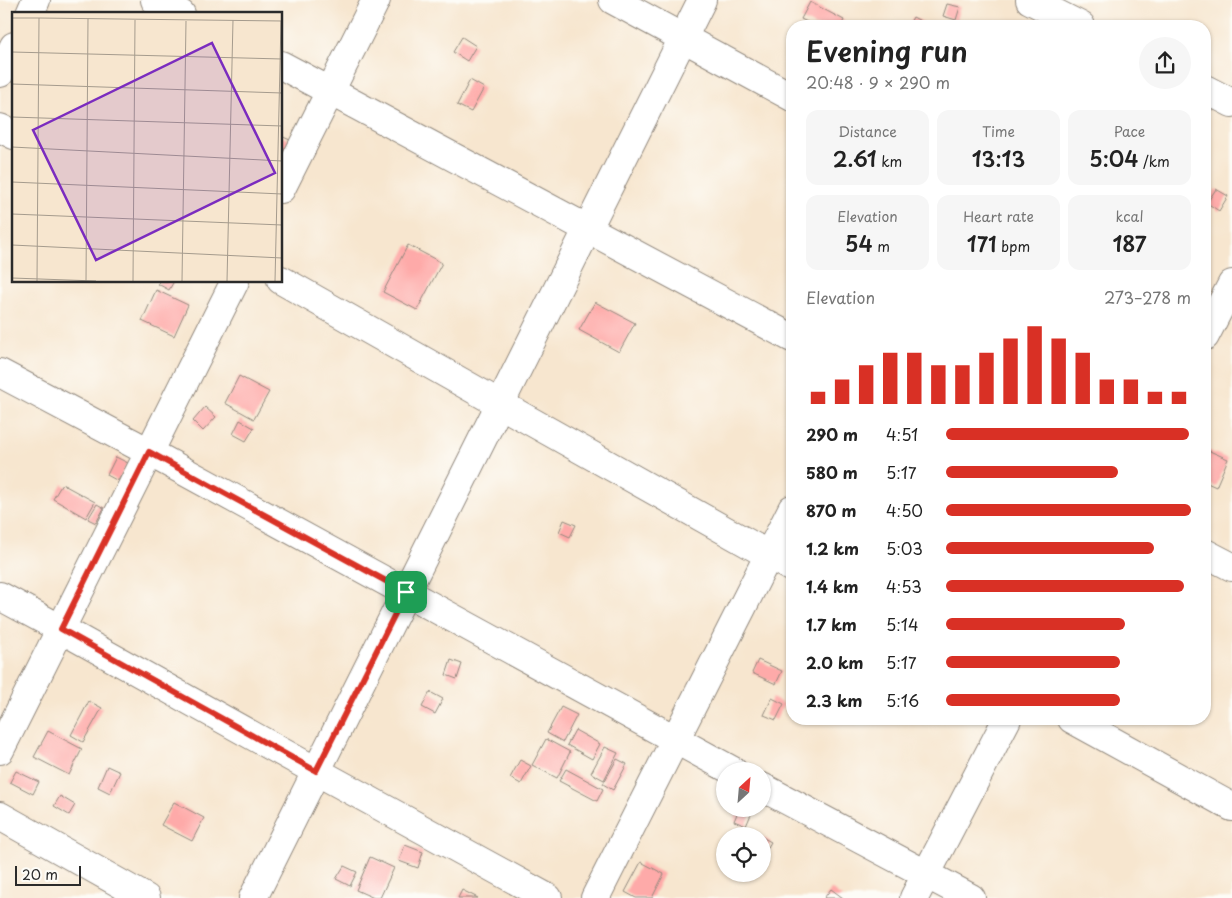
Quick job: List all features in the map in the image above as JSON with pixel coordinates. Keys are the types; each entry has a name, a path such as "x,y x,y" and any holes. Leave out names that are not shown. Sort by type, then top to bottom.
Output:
{"street":[{"path":"31,12 36,0"},
{"path":"155,0 177,12"},
{"path":"282,187 376,0"},
{"path":"613,0 786,93"},
{"path":"252,898 702,0"},
{"path":"1041,9 1067,20"},
{"path":"0,74 12,50"},
{"path":"282,66 786,335"},
{"path":"1211,92 1232,102"},
{"path":"0,128 12,134"},
{"path":"282,281 781,561"},
{"path":"0,750 234,282"},
{"path":"1214,326 1232,284"},
{"path":"0,373 149,452 716,762"},
{"path":"595,898 675,741 781,561 786,538"},
{"path":"1211,556 1232,568"},
{"path":"0,596 548,898"},
{"path":"914,898 1004,725"},
{"path":"1083,725 1232,807"},
{"path":"771,792 971,898"},
{"path":"0,816 146,898"}],"building":[{"path":"810,2 844,20 803,20 801,19"},
{"path":"947,4 960,7 956,20 943,16"},
{"path":"462,37 476,46 467,61 453,52"},
{"path":"470,80 484,88 471,112 457,105"},
{"path":"282,136 290,140 282,154"},
{"path":"1216,189 1228,196 1219,211 1211,206 1211,197"},
{"path":"408,245 442,263 417,310 383,292"},
{"path":"159,282 173,282 169,290 158,284"},
{"path":"156,290 188,305 174,336 142,321"},
{"path":"595,302 635,323 619,352 579,330"},
{"path":"239,376 269,392 254,419 225,403"},
{"path":"205,407 216,417 203,431 193,421"},
{"path":"240,420 254,428 246,441 233,434"},
{"path":"1211,452 1228,459 1216,487 1211,485"},
{"path":"116,457 128,463 118,481 107,475"},
{"path":"62,484 95,502 86,518 53,499"},
{"path":"97,504 104,508 96,523 88,519"},
{"path":"564,520 576,525 570,537 559,532"},
{"path":"451,660 462,664 457,679 446,675"},
{"path":"758,660 782,671 776,684 752,673"},
{"path":"430,692 443,699 435,714 422,707"},
{"path":"772,698 784,704 776,720 764,715"},
{"path":"89,701 102,708 83,742 71,735"},
{"path":"561,707 577,715 563,742 547,733"},
{"path":"575,730 600,744 592,759 567,745"},
{"path":"48,731 82,749 69,775 34,757"},
{"path":"546,739 570,752 557,778 532,765"},
{"path":"605,747 618,753 604,780 591,773"},
{"path":"617,759 627,764 613,790 603,784"},
{"path":"520,760 531,766 521,784 510,778"},
{"path":"107,766 120,772 110,793 98,787"},
{"path":"566,769 603,789 597,801 559,781"},
{"path":"16,771 39,782 33,794 10,782"},
{"path":"60,796 75,805 69,815 54,806"},
{"path":"174,802 204,818 192,841 161,825"},
{"path":"735,818 749,818 746,826 734,821"},
{"path":"405,845 423,852 418,868 399,861"},
{"path":"370,857 394,868 380,898 374,898 356,890"},
{"path":"641,862 664,874 652,898 636,898 625,892"},
{"path":"344,866 357,872 350,886 336,879"},
{"path":"831,889 843,898 824,898"},
{"path":"462,890 478,898 458,898"}],"route":[{"path":"149,452 406,592 316,771 61,629 149,452"}]}
